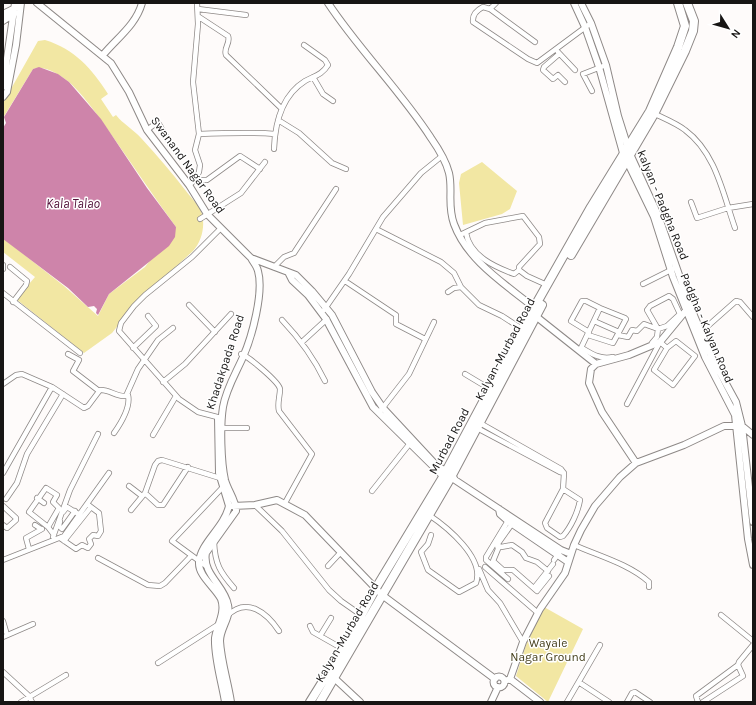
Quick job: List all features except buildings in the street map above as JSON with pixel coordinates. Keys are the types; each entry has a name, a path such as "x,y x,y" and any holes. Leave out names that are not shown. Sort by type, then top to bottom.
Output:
{"highway":[{"path":"652,112 685,26 678,3"},
{"path":"652,112 693,31 694,21 687,3"},
{"name":"Murbad Road","path":"310,702 332,676 343,649 376,588 449,477 490,389 505,368 522,329 535,312 547,285 574,244 652,112"},
{"name":"Kalyan-Murbad Road","path":"320,702 332,676 429,515 479,425 505,368 574,244"}],"street":[{"name":"Swanand Nagar Road","path":"37,3 103,56 122,79 148,130 189,185 207,214 220,228 251,258 289,274 327,308 332,315 369,394"},
{"path":"103,56 115,40 132,24 140,13 142,3"},
{"path":"189,185 195,180 199,172 195,150 199,134 193,82 199,17 197,3"},
{"path":"328,3 366,54 392,83 442,156 449,173 449,204 454,224 463,234 467,238 483,260 514,274 519,270 519,267 528,256 540,244 539,237 531,229 524,217 520,216 485,223 463,234"},
{"path":"490,10 496,3"},
{"name":"kalyan - Padgha Road","path":"574,3 588,25 606,65 615,117"},
{"name":"kalyan - Padgha Road","path":"581,3 599,67 627,154 656,216 674,269 685,310 701,332 709,359 736,402 753,522"},
{"path":"535,42 484,7 478,10 475,14 473,22 536,63 553,79 558,75 565,82"},
{"path":"3,14 17,8"},
{"path":"3,21 17,8"},
{"path":"3,96 7,92 17,8"},
{"path":"198,8 246,15"},
{"path":"199,17 228,36 229,40 225,51 226,55 281,108"},
{"path":"536,63 588,25"},
{"path":"3,86 13,45"},
{"path":"274,149 275,134 281,108 294,89 325,69 327,62 304,45"},
{"path":"555,49 574,70"},
{"path":"543,69 559,54"},
{"path":"592,91 583,74 606,65"},
{"path":"313,77 322,94 333,101"},
{"path":"652,112 684,129 706,151 713,164 735,228"},
{"path":"278,120 299,133 332,163 346,169"},
{"path":"148,130 155,124 159,124 171,145"},
{"path":"199,134 257,132 275,134"},
{"path":"195,180 207,180 240,156 260,169"},
{"path":"321,312 327,308 376,229 399,198 421,173 442,156"},
{"path":"200,219 242,193 265,162"},
{"path":"274,267 284,257 294,253 336,189"},
{"path":"690,202 697,218 728,208 753,204"},
{"path":"220,228 192,257 158,283 134,306 122,323 119,331 176,396 198,412 220,417"},
{"path":"376,229 441,262 454,272 461,287 479,305 502,316 522,329"},
{"path":"463,234 481,264 596,364"},
{"path":"251,258 258,273 266,264"},
{"path":"3,264 3,271"},
{"path":"10,268 26,281 26,285 13,302"},
{"path":"643,284 674,269"},
{"path":"519,270 527,276 547,285"},
{"name":"Khadakpada Road","path":"233,506 223,487 220,446 220,417 223,395 242,355 248,338 258,273"},
{"path":"345,281 396,315 396,324 425,339"},
{"path":"448,292 454,288 461,287"},
{"path":"3,293 80,353"},
{"name":"Swanand Nagar Road","path":"310,293 369,394 381,410 449,477 499,509 500,514 511,520 556,557"},
{"path":"581,350 595,356 611,357 655,342 658,329 647,310 650,306 669,296 685,310"},
{"path":"586,301 600,308 626,319 613,343 589,333 571,321 582,302 586,301"},
{"path":"701,332 736,301 740,302 753,317"},
{"path":"189,305 215,332"},
{"path":"581,350 600,308"},
{"path":"594,321 628,337 632,330 637,330 644,324 658,329 667,326 685,310"},
{"path":"627,404 660,342 685,310"},
{"name":"Padgha - Kalyan Road","path":"685,310 709,359"},
{"path":"163,382 185,364 231,314"},
{"path":"302,342 332,315"},
{"path":"133,348 156,326 148,316"},
{"path":"282,320 302,342 316,362 325,381"},
{"path":"381,410 409,374 434,322"},
{"path":"114,433 120,426 129,402 128,395 134,376 158,340 173,328"},
{"path":"679,341 696,356 673,385 654,370 667,348 673,343 679,341"},
{"path":"660,342 667,348"},
{"path":"636,463 602,412 589,383 592,369 596,364 629,356 660,342"},
{"path":"68,354 79,360 73,371 99,392"},
{"path":"242,355 279,387 278,405 280,411 312,454 285,503"},
{"path":"3,384 16,375 22,374 52,387 84,408 88,406 99,392 106,390 116,396 128,395"},
{"path":"465,374 490,389"},
{"path":"3,473 52,387"},
{"path":"6,499 17,483 28,454 42,433 63,394"},
{"path":"153,435 176,396"},
{"name":"Khadakpada Road","path":"220,417 222,428 220,446"},
{"path":"479,425 560,472 564,472 563,489 545,523 547,528 560,537 567,532 579,506 580,500 563,489"},
{"path":"739,425 753,565"},
{"path":"491,702 498,687 503,686 508,680 523,642 538,613 565,573 574,545 595,506 620,477 636,463 684,445 724,426 739,425 753,435"},
{"path":"222,428 247,428"},
{"path":"53,537 70,490 98,434"},
{"path":"372,491 411,441"},
{"path":"131,510 144,495 158,461 162,460 188,467 223,479"},
{"path":"129,486 158,505 163,505 188,467"},
{"path":"65,538 85,514 109,472"},
{"name":"Khadakpada Road","path":"223,479 233,506"},
{"path":"223,487 172,541 206,566 225,595 229,606 220,641 225,702"},
{"path":"48,527 59,508 53,502 57,495 46,488 37,498 29,513 48,527 53,537"},
{"path":"37,498 44,503"},
{"path":"206,566 206,553 220,527 229,516 233,506 255,505 277,500 285,503 305,515 382,595 495,679"},
{"path":"85,514 66,507 59,525 65,538 76,549 82,545 88,548 91,544 89,540 93,535 98,536 101,531 99,513 89,505"},
{"path":"255,505 282,531 329,590 341,601 361,615"},
{"path":"3,506 16,518 16,520 7,528 3,526"},
{"path":"62,529 75,511"},
{"path":"429,515 447,527 462,543 477,569 479,576 476,583 459,592 428,570 421,552 428,544 431,535"},
{"path":"511,520 498,545 494,561 503,570 513,570 537,591 548,574 556,557"},
{"path":"508,579 486,560 486,558 511,520"},
{"path":"29,549 26,538 42,529 35,525"},
{"path":"3,560 53,537 65,538"},
{"path":"214,540 202,551 199,562 202,573 221,599 222,613 215,643 232,702"},
{"path":"214,540 214,551 220,573 234,588"},
{"path":"498,545 501,547 512,545 522,552 526,558 537,562 548,574"},
{"path":"574,545 627,567 644,577 649,582 649,588"},
{"path":"328,566 341,552"},
{"path":"556,557 571,554"},
{"path":"98,558 148,585 155,586 165,583 191,556"},
{"path":"556,557 568,562"},
{"path":"476,562 488,590 500,603 523,642"},
{"path":"485,567 538,613"},
{"path":"158,663 220,624 228,614 237,610 250,607 262,611 271,619 279,631"},
{"path":"722,615 753,641"},
{"path":"320,636 331,618"},
{"path":"3,621 5,636 33,624"},
{"path":"310,626 313,632 343,649"},
{"path":"568,702 600,645"},
{"path":"698,702 696,697 698,694 738,665 753,645"},
{"path":"703,702 743,676 738,665"},
{"path":"3,672 29,696 32,702"},
{"path":"21,702 66,675"},
{"path":"332,676 360,702"},
{"path":"495,679 500,677 508,680 540,702"},
{"path":"495,679 494,684 498,687"},
{"path":"580,683 609,702"},
{"path":"627,702 632,693 635,692 650,702"}],"green space":[{"path":"45,40 74,54 96,76 108,94 101,99 113,117 116,115 153,151 196,203 201,211 203,222 201,238 193,251 136,303 112,333 84,353 16,299 35,277 3,252 3,238 64,286 98,316 109,294 145,267 176,227 92,108 75,87 61,76 42,68 33,69 3,118 3,103 38,41"},
{"path":"482,162 517,191 510,209 502,214 463,225 459,183 461,174"},
{"name":"Wayale Nagar Ground","path":"544,607 583,629 548,702 516,676 526,645"}],"water":[{"name":"Kala Talao","path":"39,67 58,74 69,82 101,119 147,188 176,227 175,237 169,246 109,294 98,315 96,313 97,309 94,306 88,307 68,288 3,239 3,128 6,123 4,117 33,69"}]}
